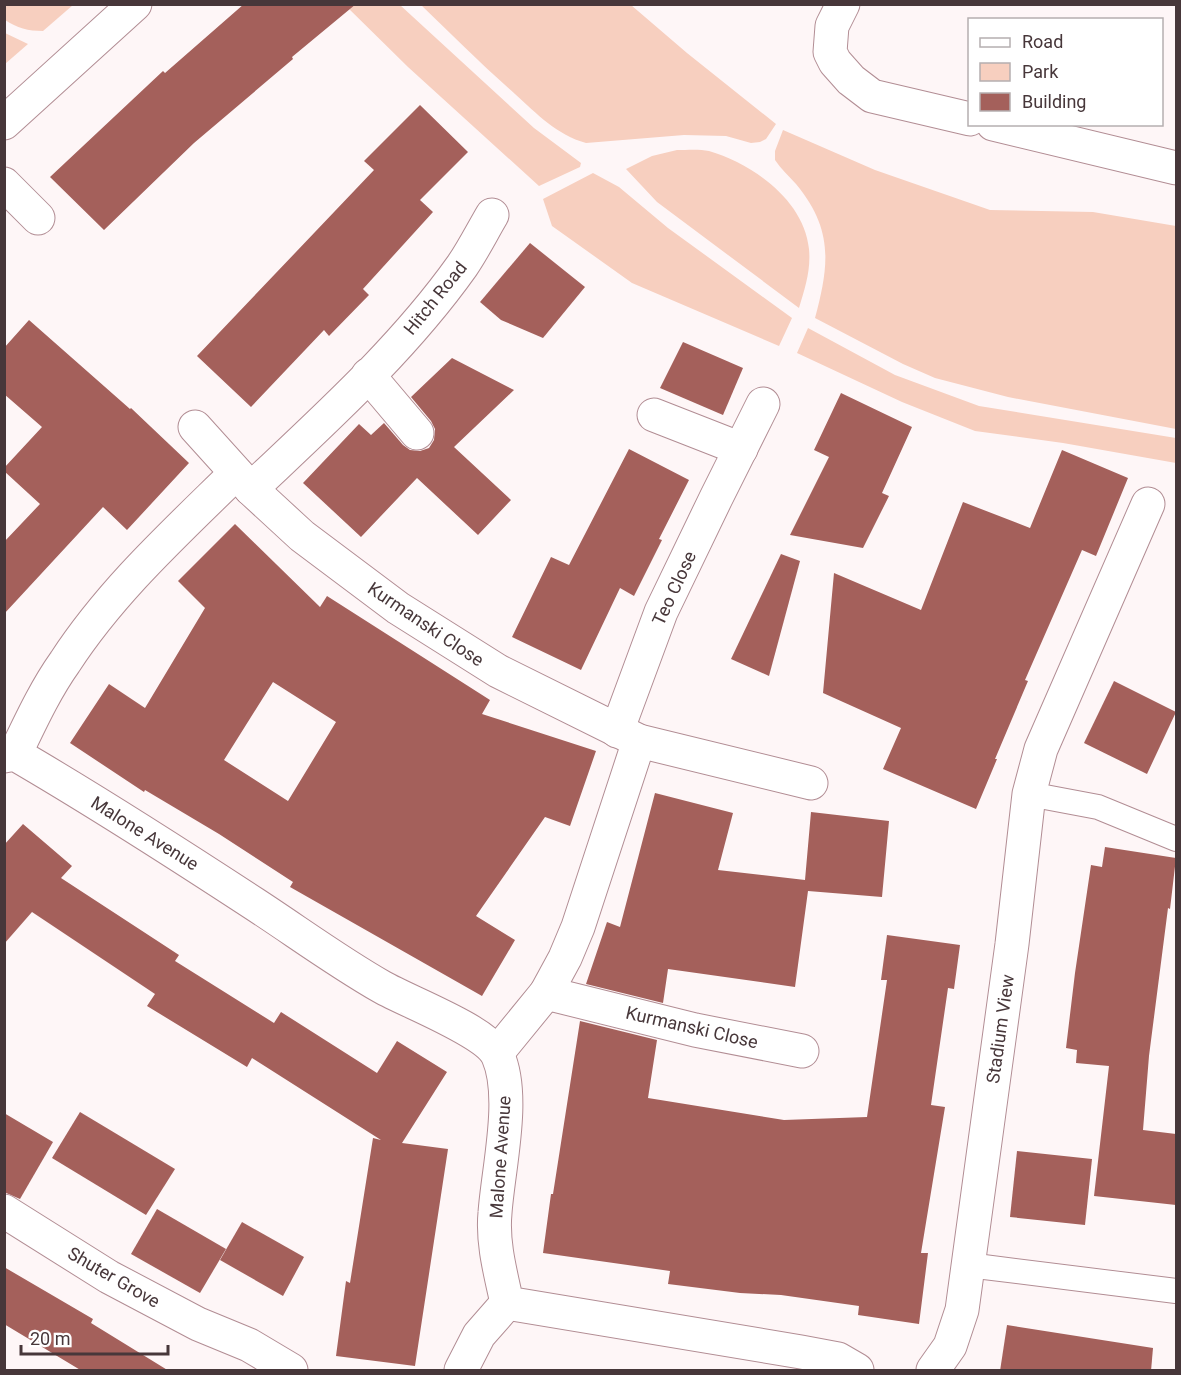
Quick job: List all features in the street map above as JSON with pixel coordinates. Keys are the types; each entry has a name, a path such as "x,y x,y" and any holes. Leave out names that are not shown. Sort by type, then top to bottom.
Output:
{"street":[{"path":"4,123 135,4"},
{"path":"843,4 832,26 830,52 851,80 872,96 968,119"},
{"path":"1001,126 1176,168"},
{"path":"4,184 38,218"},
{"name":"Hitch Road","path":"244,481 368,375 434,302 463,265 492,215"},
{"path":"368,375 417,433"},
{"name":"Teo Close","path":"628,736 661,612 763,404"},
{"path":"654,415 741,449"},
{"name":"Kurmanski Close","path":"195,427 244,481 303,536 398,608 498,671 628,736 811,783"},
{"path":"10,755 64,662 98,615 135,571 244,481"},
{"name":"Stadium View","path":"933,1371 950,1346 962,1311 1012,944 1029,794 1041,749 1148,504"},
{"path":"497,1053 546,993 565,958 578,927 628,736"},
{"name":"Malone Avenue","path":"10,755 170,849 383,988 475,1034 497,1053 504,1072 505,1094 504,1139 494,1216 498,1259 507,1303"},
{"name":"Kurmanski Close","path":"546,993 695,1030 802,1051"},
{"name":"Shuter Grove","path":"4,1211 109,1277 198,1323 249,1345 291,1371"},
{"path":"461,1371 479,1335 507,1303 801,1352 837,1359 857,1371"}],"lane":[{"path":"1029,794 1098,807 1176,839"},
{"path":"968,1265 1176,1291"}],"green space":[{"path":"5,4 73,5 43,31 23,29 5,20"},
{"path":"345,5 400,5 534,128 581,163 580,167 539,186 408,67"},
{"path":"421,5 631,5 776,124 766,139 751,143 726,136 684,135 586,143 566,135 539,116"},
{"path":"5,33 28,44 5,64"},
{"path":"783,130 875,170 990,210 1093,212 1176,226 1176,429 1008,397 935,378 815,318 823,281 825,248 817,217 808,201 775,160 775,151"},
{"path":"677,150 705,150 726,157 759,175 787,200 805,231 809,249 808,272 799,308 657,202 626,169 652,156"},
{"path":"593,173 619,187 668,228 792,318 779,346 632,283 552,226 543,199"},
{"path":"808,328 895,375 979,406 1176,438 1176,463 1063,443 975,431 902,402 797,353"}],"building":[{"path":"244,4 356,4 194,143 104,230 50,177 163,71 165,73"},
{"path":"420,105 468,152 420,200 433,212 363,289 369,295 329,336 324,330 251,407 197,356 374,170 364,161"},
{"path":"530,243 585,287 543,338 501,320 480,302"},
{"path":"29,320 131,408 189,463 127,530 103,507 4,614 4,542 40,504 4,471 4,468 42,427 4,394 4,348"},
{"path":"683,342 743,368 723,415 660,388"},
{"path":"452,358 514,390 454,447 511,500 478,535 417,478 361,537 303,483 359,424 371,435 384,423 410,450 420,451 429,448 434,440 435,429 411,397"},
{"path":"841,393 912,427 882,493 889,496 863,548 790,535 829,457 814,450"},
{"path":"629,449 689,480 659,539 662,540 634,596 620,588 581,670 512,637 551,557 569,565"},
{"path":"1062,450 1128,478 1096,556 1082,550 1025,680 1028,681 976,809 883,769 901,728 823,693 834,573 921,610 963,502 1030,528"},
{"path":"235,524 320,607 327,596 490,700 482,714 596,751 570,826 545,817 476,916 515,940 482,996 290,887 293,882 219,834 145,790 144,792 70,743 109,684 145,708 205,608 178,581","holes":["273,682 336,722 288,801 224,760"]},
{"path":"781,554 800,561 769,676 731,659"},
{"path":"1114,681 1176,712 1147,774 1084,743"},
{"path":"655,793 733,813 718,870 805,880 811,812 889,821 882,897 808,891 795,987 668,969 663,1003 586,984 607,922 620,927"},
{"path":"23,824 72,866 61,878 179,955 175,961 274,1023 281,1012 377,1073 397,1041 447,1072 402,1143 448,1149 415,1366 336,1356 346,1281 350,1283 373,1138 381,1140 252,1058 247,1067 147,1006 155,994 32,912 4,944 4,845"},
{"path":"1105,847 1176,858 1149,1056 1143,1130 1176,1134 1176,1205 1094,1196 1109,1066 1076,1063 1077,1050 1066,1048 1091,865 1102,867"},
{"path":"887,935 960,945 954,989 948,988 931,1105 945,1107 921,1253 928,1253 919,1324 858,1315 859,1306 781,1295 740,1293 668,1284 670,1271 543,1253 580,1021 657,1040 648,1098 784,1120 867,1117 887,980 881,980"},
{"path":"80,1112 175,1169 146,1215 52,1158"},
{"path":"4,1113 53,1142 20,1199 4,1192"},
{"path":"1017,1151 1092,1159 1085,1225 1010,1217"},
{"path":"157,1209 226,1249 200,1293 131,1254"},
{"path":"242,1222 304,1257 283,1296 220,1260"},
{"path":"4,1267 93,1319 91,1323 169,1371 82,1371 4,1324"},
{"path":"1007,1325 1153,1348 1151,1371 1000,1371"}]}
